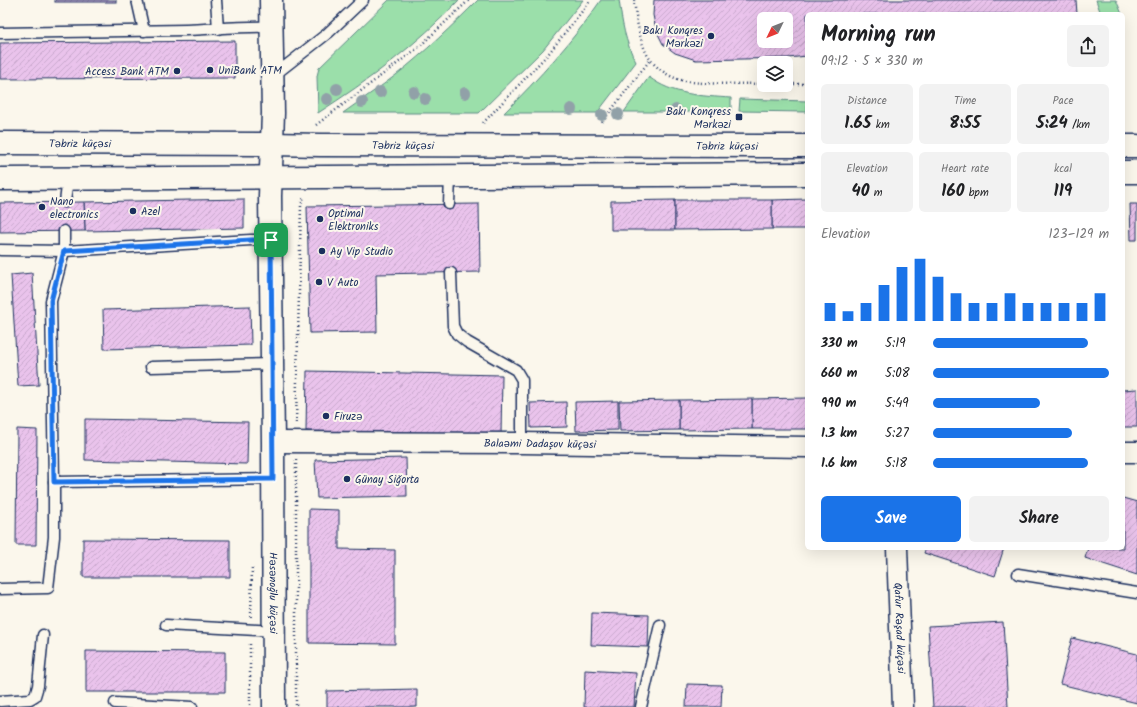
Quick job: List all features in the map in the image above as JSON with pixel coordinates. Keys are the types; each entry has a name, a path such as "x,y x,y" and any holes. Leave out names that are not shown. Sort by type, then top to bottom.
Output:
{"main road":[{"path":"271,0 273,76 273,144 271,178 273,442"},
{"name":"Təbriz küçəsi","path":"0,143 805,146"},
{"path":"1125,146 1137,146"},
{"path":"1125,172 1137,172"},
{"path":"0,179 805,174"},
{"name":"Həsənoğlu küçəsi","path":"273,442 274,707"}],"street":[{"name":"Balaəmi Dadaşov küçəsi","path":"273,442 522,443 805,447"},
{"path":"1125,452 1137,452"},
{"name":"Qafur Rəşad küçəsi","path":"897,550 902,707"}],"lane":[{"path":"137,0 144,31"},
{"path":"216,0 218,29"},
{"path":"273,76 328,33 363,0"},
{"path":"0,32 144,31 218,29 240,26 271,27"},
{"path":"450,177 450,204"},
{"path":"65,202 68,178"},
{"path":"0,589 48,588 54,537 51,301 64,251 64,231"},
{"path":"0,250 64,251 271,240"},
{"path":"451,273 452,326 457,334 467,342 516,370 522,380 522,443"},
{"path":"151,367 272,364"},
{"path":"54,482 273,479"},
{"path":"1018,574 1137,593"},
{"path":"641,707 660,625"},
{"path":"166,626 274,631"},
{"path":"0,701 30,699 35,696 38,686 43,635"},
{"path":"115,703 192,707"}],"path":[{"path":"316,125 419,47 469,0"},
{"path":"483,122 549,52 591,0"},
{"path":"634,0 641,37 650,60 663,71 675,79 696,83 757,84"},
{"path":"602,122 650,60"},
{"path":"793,84 805,84"},
{"path":"296,428 301,205 304,196"},
{"path":"296,463 296,707"}],"green space":[{"path":"389,0 459,0 410,47 374,75 318,113 317,76 319,68"},
{"path":"478,0 583,0 543,50 479,113 343,113 390,80 407,66 438,39"},
{"path":"601,0 619,0 627,39 636,62 597,113 504,113 555,59"},
{"path":"1096,0 1116,0 1121,12 1100,12"},
{"path":"649,77 667,88 688,94 731,98 731,112 624,112"},
{"path":"740,99 805,101 805,112 739,111"}],"building":[{"path":"55,0 116,0 116,2 55,2"},
{"name":"Bakı Konqres Mərkəzi","path":"654,0 1076,0 1077,12 805,12 805,56 793,57 793,56 757,56 757,59 696,60 675,53 663,44 656,30 653,15"},
{"path":"235,41 235,78 0,79 0,43"},
{"path":"244,199 244,228 85,231 84,202"},
{"path":"805,199 805,229 772,229 772,200"},
{"path":"675,200 675,230 611,230 611,201"},
{"path":"675,200 772,200 772,229 675,230"},
{"path":"84,202 85,231 0,232 0,203"},
{"path":"479,204 480,272 376,274 377,332 310,333 307,206"},
{"path":"1130,204 1137,204 1137,240 1131,240"},
{"path":"32,273 39,385 18,386 11,275"},
{"path":"250,306 251,345 104,349 103,310"},
{"path":"307,371 502,375 501,435 306,431"},
{"path":"1137,389 1137,427 1125,427 1125,390"},
{"path":"805,398 805,429 752,429 752,399"},
{"path":"752,399 752,429 679,430 679,400"},
{"path":"679,400 679,430 620,431 619,401"},
{"path":"618,401 618,430 576,431 575,402"},
{"path":"566,402 567,427 531,428 530,403"},
{"path":"85,419 248,422 247,464 85,460"},
{"path":"17,429 37,430 36,545 16,545"},
{"path":"406,458 407,496 317,498 315,460"},
{"path":"1125,499 1137,502 1137,575 1085,558 1087,550 1125,550"},
{"path":"309,509 339,510 339,549 395,550 395,644 309,643"},
{"path":"83,539 230,540 230,577 83,577"},
{"path":"925,550 1003,550 995,576 924,553"},
{"path":"592,613 649,615 648,647 591,645"},
{"path":"1003,622 1008,707 933,707 928,626"},
{"path":"1072,638 1137,654 1137,703 1060,684"},
{"path":"86,651 225,652 225,692 86,692"},
{"path":"585,670 636,673 634,707 584,707"},
{"path":"687,684 722,685 721,707 686,707"},
{"path":"417,689 417,707 327,707 327,691"}],"place":[{"name":"Bakı Konqres Mərkəzi","path":"711,36"},
{"name":"UniBank ATM","path":"210,70"},
{"name":"Access Bank ATM","path":"177,71"},
{"name":"Bakı Konqress Mərkəzi","path":"739,117"},
{"name":"Nano electronics","path":"42,207"},
{"name":"Azel","path":"133,211"},
{"name":"Optimal Elektroniks","path":"320,219"},
{"name":"Ay Vip Studio","path":"322,251"},
{"name":"V Auto","path":"319,282"},
{"name":"Firuzə","path":"326,416"},
{"name":"Günay Siğorta","path":"347,479"}],"route":[{"path":"271,240 273,479 54,482 51,301 64,251 271,240"}]}
